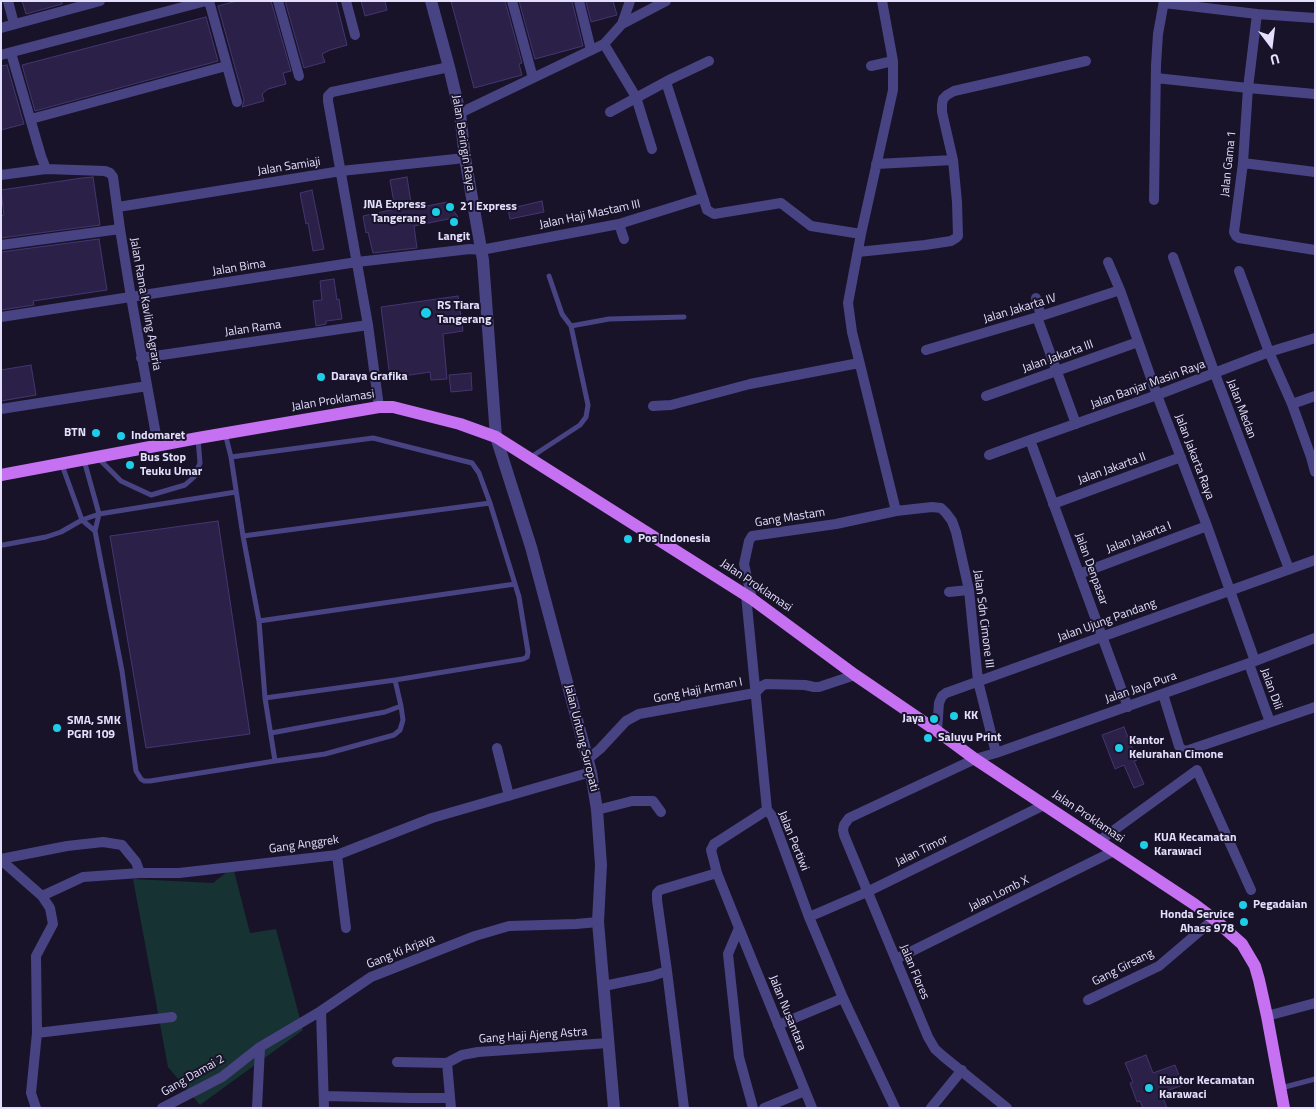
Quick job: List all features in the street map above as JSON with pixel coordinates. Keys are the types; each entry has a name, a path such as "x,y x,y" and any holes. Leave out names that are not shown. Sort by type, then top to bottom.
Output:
{"main road":[{"name":"Jalan Proklamasi","path":"1,475 379,406 393,407 460,424 496,437 749,597 855,675 938,731 975,759 1214,918 1242,944 1255,966 1267,1016 1284,1108"}],"street":[{"path":"8,1 14,24"},
{"path":"1,28 81,4 100,1"},
{"path":"1,175 46,169 6,54 208,1 236,102"},
{"path":"278,1 299,76"},
{"path":"346,1 355,35"},
{"name":"Jalan Beringin Raya","path":"431,1 460,113 465,158 484,270 496,437"},
{"path":"512,1 534,78"},
{"path":"579,1 591,50"},
{"path":"622,24 630,1"},
{"path":"460,113 604,44 622,24 666,1"},
{"path":"882,1 892,61 893,90 861,234 848,303 859,363 896,511"},
{"path":"1154,200 1158,34 1164,2 1256,14 1315,18"},
{"name":"Jalan Gama 1","path":"1256,14 1248,88 1243,164 1234,232 1239,238 1315,250"},
{"path":"604,44 636,97 652,149"},
{"path":"610,112 709,61"},
{"path":"871,66 892,61"},
{"path":"858,252 926,245 951,241 956,238 958,218 953,160 942,112 944,99 947,95 954,91 1086,61"},
{"path":"30,119 226,66"},
{"path":"379,406 368,325 328,96 332,92 449,67"},
{"path":"1156,78 1315,94"},
{"path":"666,82 706,210 714,214 781,203 811,226 861,234"},
{"name":"Jalan Samiaji","path":"118,207 341,171 465,158"},
{"path":"876,164 953,160"},
{"path":"1243,164 1315,172"},
{"name":"Jalan Rama Kavling Agraria","path":"46,169 105,171 113,177 141,358 158,446"},
{"name":"Jalan Haji Mastam III","path":"481,250 619,224 702,198"},
{"path":"619,224 624,239"},
{"path":"1,245 120,229"},
{"name":"Jalan Bima","path":"1,317 357,262 470,249 481,250"},
{"name":"Jalan Medan","path":"1173,257 1289,569"},
{"name":"Jalan Jakarta Raya","path":"1108,262 1207,526 1230,590 1252,662"},
{"path":"1239,270 1269,352 1313,456 1315,472"},
{"name":"Jalan Jakarta IV","path":"926,350 1039,317 1120,290"},
{"path":"1036,298 1039,317 1056,371 1076,424"},
{"name":"Jalan Rama","path":"141,358 368,325"},
{"name":"Jalan Banjar Masin Raya","path":"989,455 1215,374 1269,352 1315,338"},
{"name":"Jalan Jakarta III","path":"986,396 1138,342"},
{"path":"652,406 671,405 750,384 859,363"},
{"path":"1,409 147,386"},
{"path":"1292,404 1315,396"},
{"name":"Jalan Untung Suropati","path":"496,437 531,546 591,772 597,810 601,864 598,922 614,1108"},
{"name":"Jalan Denpasar","path":"1030,440 1128,706"},
{"name":"Jalan Jakarta II","path":"1053,504 1181,457"},
{"name":"Jalan Sdn Cimone III","path":"896,511 932,507 940,508 952,521 969,590 978,681 996,753"},
{"name":"Gang Mastam","path":"749,597 744,564 749,541 752,536 836,524 896,511"},
{"name":"Jalan Jakarta I","path":"1079,574 1207,526"},
{"name":"Jalan Ujung Pandang","path":"938,731 939,703 942,696 946,693 1315,560"},
{"path":"949,592 969,590"},
{"path":"749,597 755,693 767,810"},
{"name":"Jalan Jaya Pura","path":"849,818 975,759 1163,694 1315,638"},
{"name":"Jalan Dili","path":"1252,662 1270,722"},
{"name":"Gong Haji Arman I","path":"588,759 626,722 639,714 755,693 766,684 819,687 855,675"},
{"name":"Jalan Dili","path":"1163,694 1179,746 1183,751 1189,751 1315,707"},
{"path":"496,748 509,796"},
{"path":"1099,841 1197,770 1251,890"},
{"name":"Gang Anggrek","path":"42,896 83,877 140,873 179,873 337,855 432,818 591,772"},
{"path":"597,810 632,801 653,801 661,812"},
{"name":"Jalan Timor","path":"809,917 867,892 1044,805"},
{"name":"Jalan Pertiwi","path":"739,928 717,874 711,850 714,844 767,810 772,816 809,917 843,998 895,1108"},
{"name":"Jalan Flores","path":"849,818 842,830 928,1037 935,1049 1008,1108"},
{"path":"1,860 67,846 103,842 122,845 136,862 140,873"},
{"name":"Jalan Lomb X","path":"896,958 1114,851"},
{"path":"337,855 346,928"},
{"path":"1,860 42,896 50,908 53,924 36,956 37,1033 31,1093 36,1108"},
{"path":"684,1108 657,893 660,890 717,874"},
{"name":"Gang Girsang","path":"1088,1000 1159,966 1214,918"},
{"name":"Gang Ki Arjaya","path":"260,1047 321,1011 371,977 475,936 509,926 598,922"},
{"path":"739,928 728,954 738,1057 753,1108"},
{"name":"Jalan Nusantara","path":"739,928 812,1108"},
{"path":"604,986 667,971"},
{"path":"778,1025 843,998"},
{"path":"1267,1016 1315,1003"},
{"path":"321,1011 324,1108"},
{"path":"37,1033 172,1017"},
{"name":"Gang Haji Ajeng Astra","path":"447,1063 469,1053 608,1044"},
{"path":"257,1108 260,1047"},
{"name":"Gang Damai 2","path":"162,1108 222,1077 260,1047"},
{"path":"324,1096 412,1098 451,1103 447,1063 397,1062"},
{"path":"931,1108 962,1070"},
{"path":"764,1108 805,1090"}],"lane":[{"path":"529,458 580,426 586,417 588,405 572,326 562,314 549,276"},
{"path":"572,326 609,319 684,317"},
{"path":"225,433 232,457 243,536 259,621 265,698 275,761"},
{"path":"98,458 121,481 151,495 185,485 194,477 200,463 198,438"},
{"path":"232,457 373,438 472,463 479,473 490,503 515,584 528,652 527,657 523,659 395,680 265,698"},
{"path":"84,460 98,514 95,531 122,671 136,772 140,779 144,781 325,754 394,735 400,730 403,720 402,706 395,680"},
{"path":"62,464 82,520 95,531"},
{"path":"3,545 46,537 98,514 236,492"},
{"path":"243,536 490,503"},
{"path":"259,621 515,584"},
{"path":"271,733 385,712 402,706"},
{"path":"1280,1088 1315,1079"}],"green space":[{"path":"233,867 250,933 276,929 303,1030 200,1105 168,1067 133,879 213,883"}],"building":[{"path":"22,1 62,1 62,4 26,14"},
{"path":"237,1 271,1 291,71 283,73 286,84 268,89 262,94 264,101 242,107 244,100 218,6"},
{"path":"285,1 336,1 347,45 322,54 325,62 304,68"},
{"path":"361,1 385,1 387,10 365,16"},
{"path":"451,1 505,1 522,63 519,64 522,75 474,88"},
{"path":"519,1 572,1 583,46 535,59"},
{"path":"613,1 617,15 591,22 586,2"},
{"path":"206,17 218,61 35,111 22,65"},
{"path":"7,65 24,124 1,130 1,66"},
{"path":"93,177 100,225 1,238 1,216 4,215 1,190"},
{"path":"407,177 412,209 447,202 458,217 414,226 417,248 373,253 368,232 366,233 363,216 395,209 390,180"},
{"path":"312,190 324,249 313,251 300,193"},
{"path":"542,201 544,212 510,219 508,209"},
{"path":"99,239 107,290 33,301 34,305 1,310 1,252"},
{"path":"334,279 342,319 326,321 326,324 316,326 313,301 322,300 320,281"},
{"path":"458,296 463,331 443,334 447,379 431,380 430,372 390,378 381,307"},
{"path":"31,365 36,395 1,401 1,370"},
{"path":"471,373 472,390 451,392 449,375"},
{"path":"218,521 250,734 146,748 110,536"},
{"path":"1124,727 1137,760 1134,761 1144,784 1134,788 1124,765 1115,769 1102,735"},
{"path":"1146,1055 1153,1073 1175,1065 1183,1085 1161,1093 1167,1108 1143,1108 1140,1101 1137,1102 1130,1083 1133,1082 1125,1063"}],"place":[{"name":"21 Express","path":"450,207"},
{"name":"JNA Express Tangerang","path":"436,212"},
{"name":"Langit","path":"454,222"},
{"name":"RS Tiara Tangerang","path":"426,313"},
{"name":"Daraya Grafika","path":"321,377"},
{"name":"BTN","path":"96,433"},
{"name":"Indomaret","path":"121,436"},
{"name":"Bus Stop Teuku Umar","path":"130,465"},
{"name":"Pos Indonesia","path":"628,539"},
{"name":"KK","path":"954,716"},
{"name":"Jaya","path":"934,719"},
{"name":"SMA, SMK PGRI 109","path":"57,728"},
{"name":"Saluyu Print","path":"928,738"},
{"name":"Kantor Kelurahan Cimone","path":"1119,748"},
{"name":"KUA Kecamatan Karawaci","path":"1144,845"},
{"name":"Pegadaian","path":"1243,905"},
{"name":"Honda Service Ahass 978","path":"1244,922"},
{"name":"Kantor Kecamatan Karawaci","path":"1149,1088"}]}
